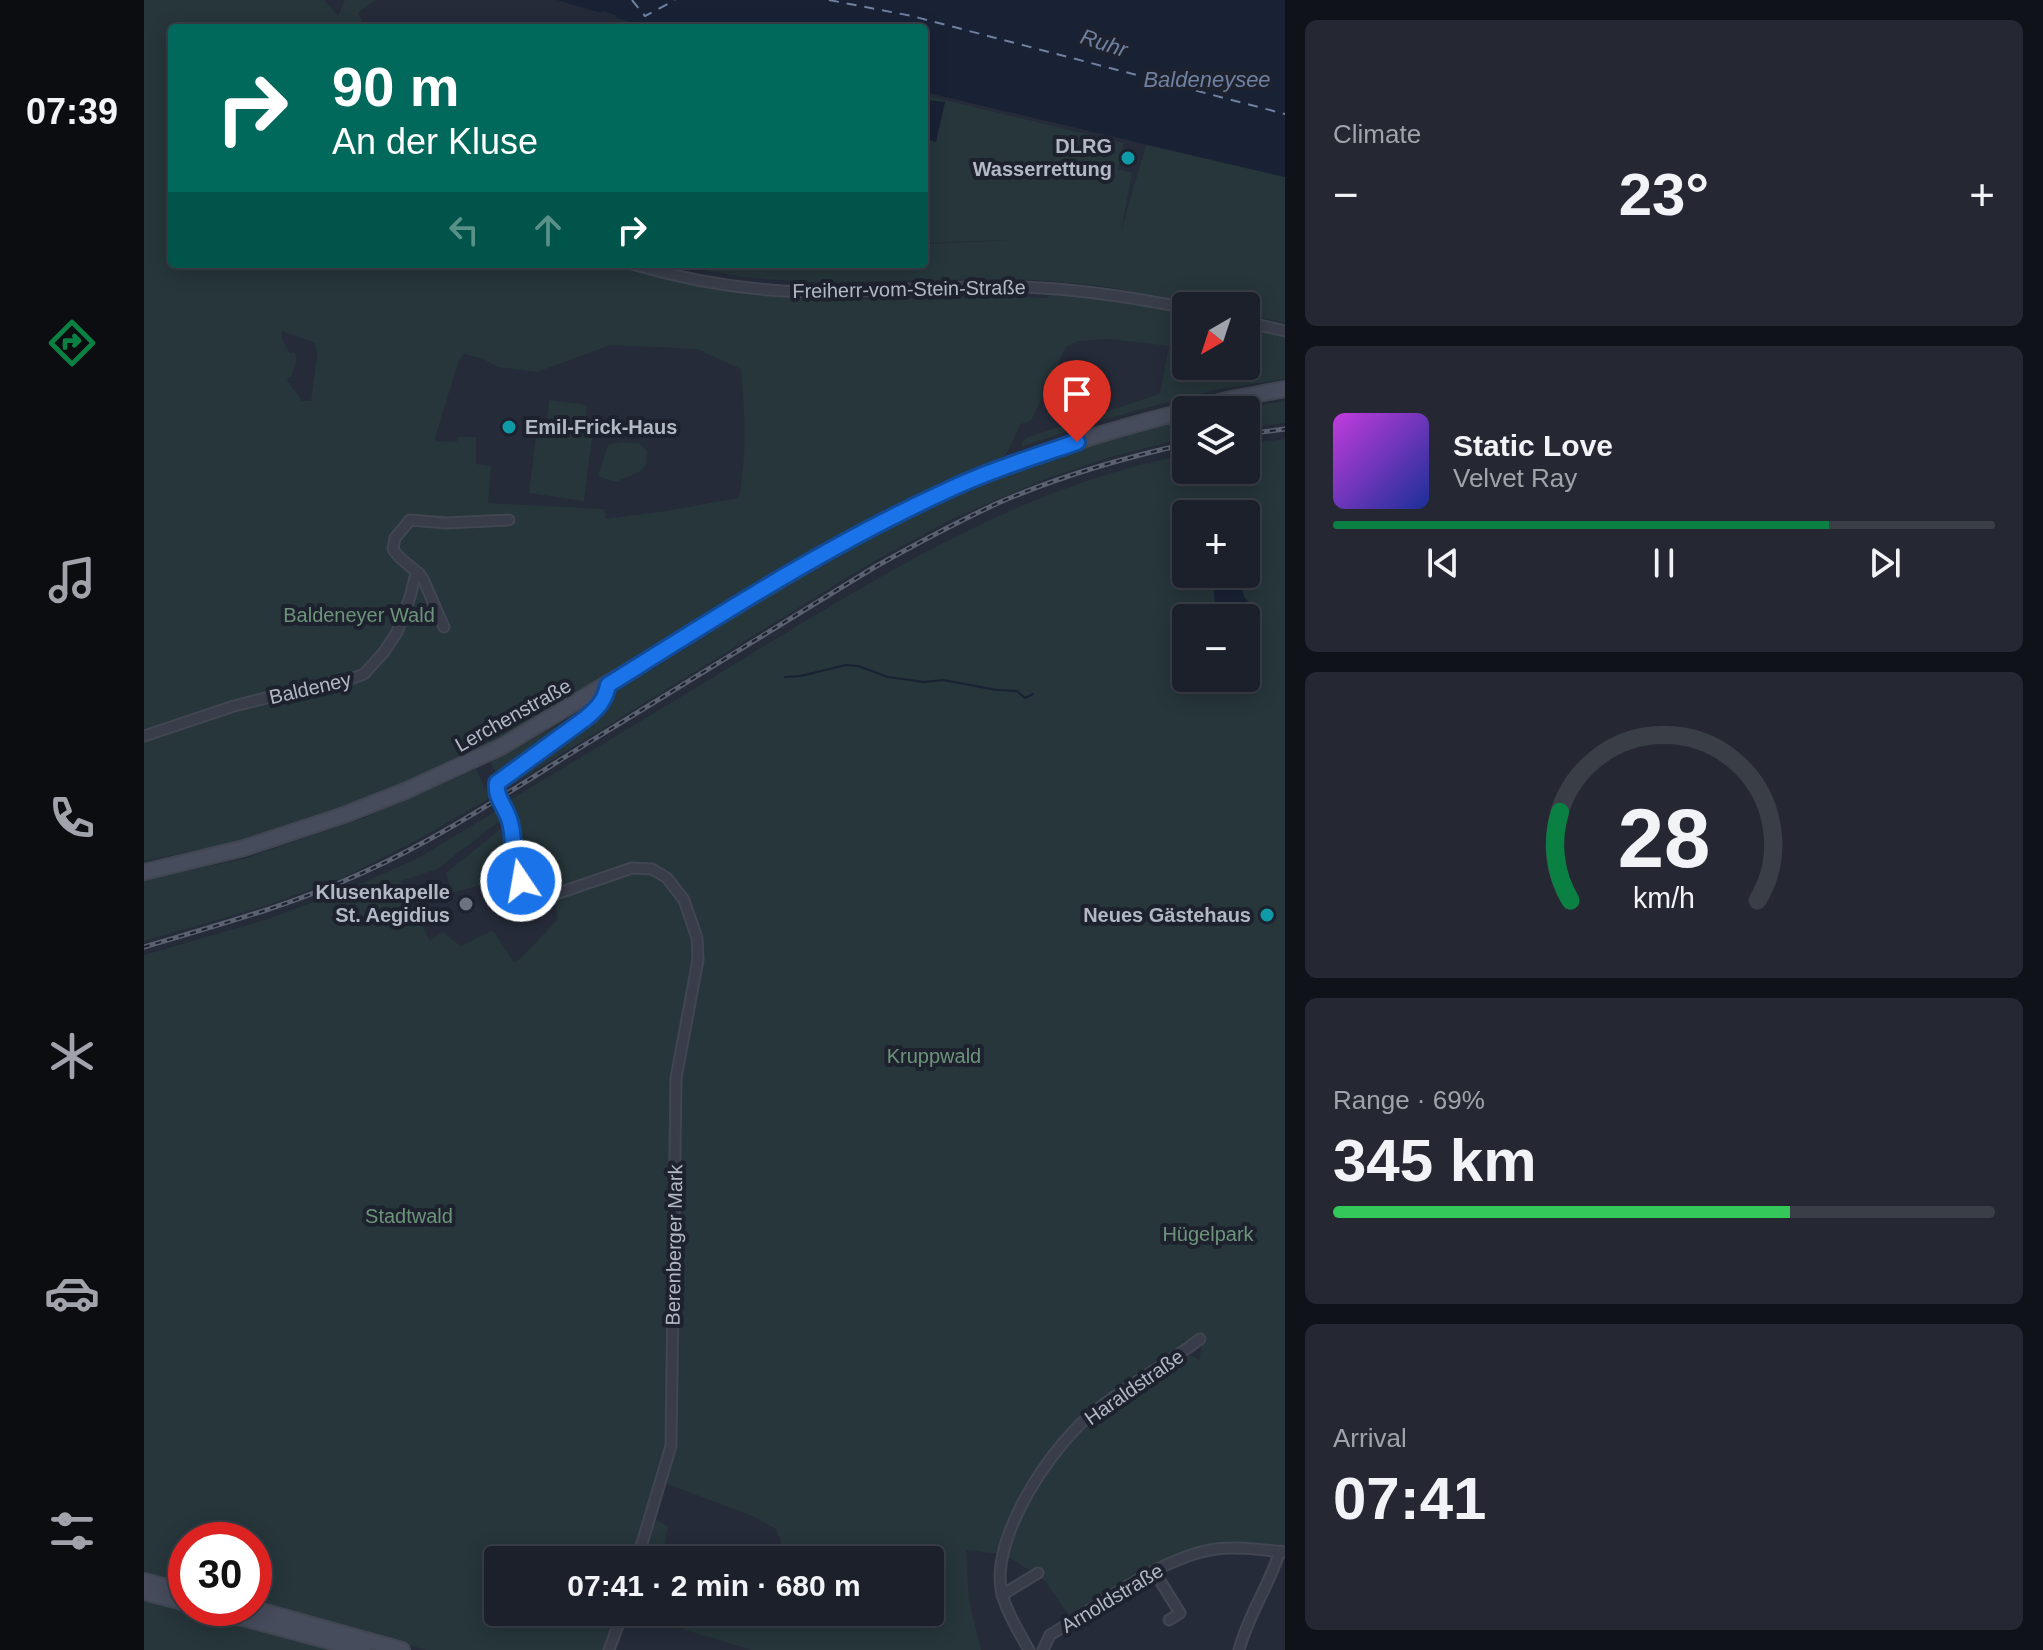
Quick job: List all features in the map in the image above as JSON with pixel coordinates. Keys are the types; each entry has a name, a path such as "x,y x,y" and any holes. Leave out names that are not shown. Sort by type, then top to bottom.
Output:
{"main road":[{"name":"Lerchenstraße","path":"1247,396 1285,389"},
{"name":"Lerchenstraße","path":"144,872 244,848 405,791 501,747 884,521 948,490 1077,442 1172,415"},
{"path":"144,1581 168,1587"},
{"path":"144,1592 168,1598"},
{"path":"272,1616 363,1650"},
{"path":"272,1621 402,1650"}],"street":[{"name":"Freiherr-vom-Stein-Straße","path":"649,268 780,291 1030,288 1103,293 1172,305"},
{"path":"1260,325 1285,331"},
{"path":"444,627 419,573 393,549 395,538 410,520 455,523 509,520"},
{"name":"Baldeney","path":"144,736 234,706 364,674 397,632 419,573"},
{"name":"Berenberger Mark","path":"608,685 606,696 598,707 497,783 496,793 509,817 513,833 515,872 528,888 546,895 556,894 632,868 652,869 674,885 684,900 694,927 698,960 676,1078 671,1446 641,1546"},
{"name":"Haraldstraße","path":"1029,1650 1002,1595 1000,1574 1007,1537 1025,1498 1064,1442 1091,1414 1200,1339"},
{"name":"Arnoldstraße","path":"1043,1650 1050,1635 1175,1561 1212,1550 1282,1552"},
{"path":"1239,1650 1248,1623 1282,1552"},
{"path":"1154,1571 1180,1613 1169,1620"},
{"path":"1002,1595 1038,1573"},
{"path":"609,1650 618,1626"}],"green space":[{"name":"Baldeneyer Wald","path":"144,0 324,0 338,16 345,0 375,0 358,13 363,24 168,24 168,268 667,268 740,282 824,288 825,300 1048,298 1049,293 1099,298 1172,310 1172,380 1260,380 1260,329 1285,335 1285,379 1191,396 1172,396 1172,401 1091,423 1021,447 1028,437 1160,394 1169,346 1109,339 1078,341 1066,347 1031,421 1021,424 1006,455 849,529 494,742 403,784 271,832 144,861","holes":["282,331 315,343 317,356 311,401 302,401 287,380 297,360 295,352 290,353 282,340","611,345 697,349 741,369 744,434 739,498 606,519 604,509 488,503 491,466 476,464 476,437 459,437 456,442 437,441 435,438 459,360 464,354 498,367 537,372"]},
{"path":"928,96 1124,143 1118,169 1132,173 1121,231 1146,145 1285,177 1285,323 1260,317 1260,292 1172,292 1172,299 1102,286 1051,281 819,282 743,277 695,268 928,268 928,244 1009,240 928,243"},
{"path":"549,400 587,405 585,423 547,418"},
{"path":"1285,401 1285,423 1260,426 1260,405"},
{"path":"538,421 593,429 584,501 529,493"},
{"path":"1172,424 1172,442 1110,457 1048,478 954,518 871,563 505,789 490,762 606,698 798,579 895,525 1017,472"},
{"path":"1285,439 1285,1551 1202,1548 1155,1565 1072,1619 1044,1580 1007,1556 1018,1521 1071,1440 1102,1411 1183,1356 1193,1356 1199,1360 1202,1346 1184,1341 1177,1349 1085,1412 1030,1480 1011,1517 1000,1554 966,1550 969,1600 981,1650 752,1650 672,1626 944,1626 944,1546 783,1546 776,1529 752,1516 662,1482 669,1445 640,1546 484,1546 484,1626 617,1626 609,1650 426,1650 272,1608 272,1522 168,1522 168,1582 144,1576 144,955 268,919 349,889 420,857 496,811 501,820 437,869 401,881 430,941 442,932 461,946 491,931 514,962 558,919 554,898 634,871 648,871 669,884 646,865 631,863 552,889 536,887 522,874 519,864 518,826 510,800 818,613 969,530 1075,485 1172,458 1172,484 1260,484 1260,442","holes":["670,886 685,898 700,957 678,1078 695,949 688,917"]},
{"path":"621,442 640,444 647,451 646,465 641,471 618,481 598,476 608,445"},
{"path":"476,769 490,798 417,840 343,878 262,907 144,941 144,880 243,859 361,819"},
{"path":"502,828 509,836 508,866 511,877 452,893 446,873"},
{"path":"651,1517 668,1526 664,1546 643,1546"},
{"path":"144,1601 168,1607 168,1626 248,1626 340,1650 144,1650"}],"water":[{"name":"Baldeneysee","path":"557,0 1285,0 1285,177 928,93 928,24 636,24 603,11 601,13"},
{"path":"928,100 945,102 936,142 928,140"},
{"path":"1215,588 1242,588 1250,604 1217,604"}],"waterway":[{"path":"785,677 846,665 888,677 924,682 943,680 1017,691 1025,698 1033,694"}],"ferry route":[{"path":"632,0 645,16 675,0"},
{"path":"829,0 912,16 1285,114"}],"railway":[{"path":"1260,432 1285,429"},
{"path":"144,947 254,914 362,873 443,832 873,568 935,534 1021,494 1067,477 1172,448"}],"place":[{"name":"DLRG Wasserrettung","path":"1128,158"},
{"name":"Emil-Frick-Haus","path":"509,427"},
{"name":"Klusenkapelle St. Aegidius","path":"466,904"},
{"name":"Neues Gästehaus","path":"1267,915"}],"route":[{"path":"521,881 515,872 513,833 509,817 496,793 497,783 586,718 606,696 608,685 748,599 884,521 948,490 1077,442"}],"water label":[{"name":"Ruhr","path":"1104,43"}],"park label":[{"name":"Kruppwald","path":"934,1056"},
{"name":"Stadtwald","path":"409,1216"},
{"name":"Hügelpark","path":"1208,1234"}]}
